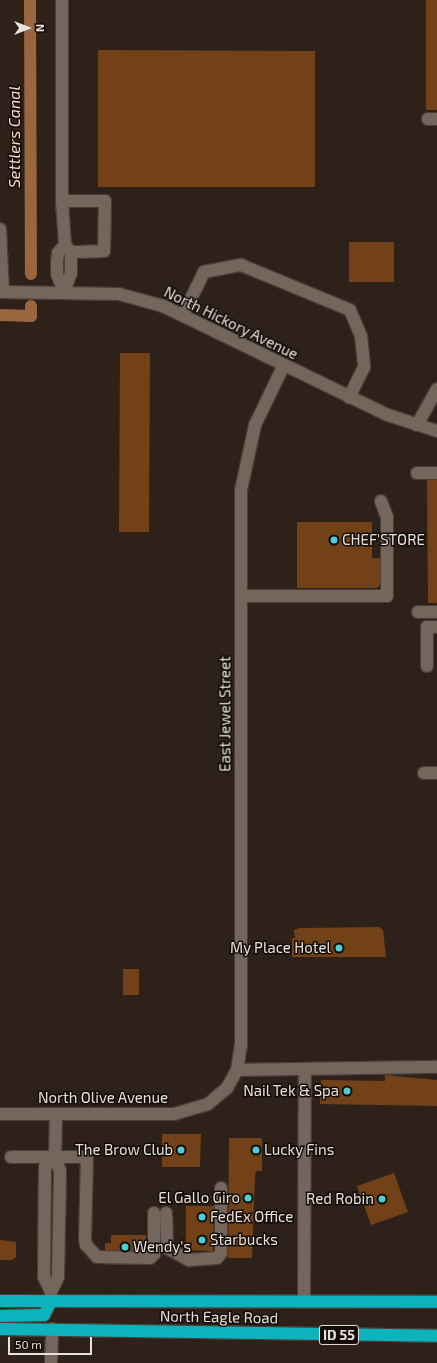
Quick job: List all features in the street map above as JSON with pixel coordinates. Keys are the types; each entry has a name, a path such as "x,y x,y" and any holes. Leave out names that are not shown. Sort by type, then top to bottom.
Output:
{"highway":[{"name":"North Eagle Road","path":"0,1301 51,1297 437,1302"},
{"path":"0,1316 44,1315 51,1297"},
{"name":"North Eagle Road","path":"0,1329 437,1336"}],"street":[{"path":"62,0 62,201 71,273 64,292"},
{"path":"62,201 105,201 104,251 68,249"},
{"path":"0,229 2,292"},
{"path":"183,316 204,272 241,265 350,310 361,336 364,367 349,398"},
{"name":"North Hickory Avenue","path":"2,292 119,294 163,306 283,367 349,398 417,425 437,431"},
{"name":"East Jewel Street","path":"237,1070 241,1045 241,490 255,425 283,367"},
{"path":"417,425 437,390"},
{"path":"417,473 437,473"},
{"path":"241,596 387,596 387,517 381,501"},
{"path":"418,612 437,612"},
{"path":"427,666 427,627 437,627"},
{"path":"424,773 437,773"},
{"path":"237,1070 437,1067"},
{"path":"304,1301 305,1069"},
{"name":"North Olive Avenue","path":"0,1114 174,1114 208,1104 227,1088 237,1070"},
{"path":"51,1297 58,1277 60,1171 55,1157 56,1115"},
{"path":"10,1157 87,1157 86,1245 103,1260 150,1258 154,1254 160,1213 167,1248 189,1260 218,1258 221,1253 221,1188"},
{"path":"51,1363 52,1330"}],"building":[{"path":"426,0 437,0 437,110 426,110"},
{"path":"98,50 315,51 315,187 98,187"},
{"path":"349,242 394,242 394,282 349,282"},
{"path":"120,353 150,353 149,532 119,532"},
{"path":"427,480 437,480 437,603 428,603"},
{"name":"CHEF'STORE","path":"297,522 372,522 372,558 380,558 380,585 377,588 297,588"},
{"name":"My Place Hotel","path":"379,927 383,930 386,957 292,957 292,938 295,938 294,930 299,928"},
{"path":"123,969 139,969 139,995 123,995"},
{"path":"385,1075 437,1080 437,1106 320,1104 321,1080 385,1081"},
{"path":"162,1134 201,1134 200,1167 162,1167"},
{"path":"229,1138 262,1138 262,1171 256,1171 255,1176 252,1258 228,1258"},
{"name":"Red Robin","path":"394,1173 408,1212 371,1225 357,1186"},
{"path":"186,1206 214,1206 213,1251 186,1250"},
{"name":"Wendy's","path":"111,1235 146,1235 145,1250 105,1250 105,1243 111,1243"},
{"path":"0,1240 16,1242 16,1257 12,1260 0,1260"}],"waterway":[{"name":"Settlers Canal","path":"30,0 31,274"},
{"path":"0,315 31,316 31,306"}],"place":[{"name":"CHEF'STORE","path":"334,540"},
{"name":"My Place Hotel","path":"339,948"},
{"name":"Nail Tek & Spa","path":"347,1091"},
{"name":"The Brow Club","path":"181,1150"},
{"name":"Lucky Fins","path":"256,1150"},
{"name":"El Gallo Giro","path":"248,1198"},
{"name":"Red Robin","path":"382,1199"},
{"name":"FedEx Office","path":"202,1217"},
{"name":"Starbucks","path":"202,1240"},
{"name":"Wendy's","path":"125,1247"}]}
